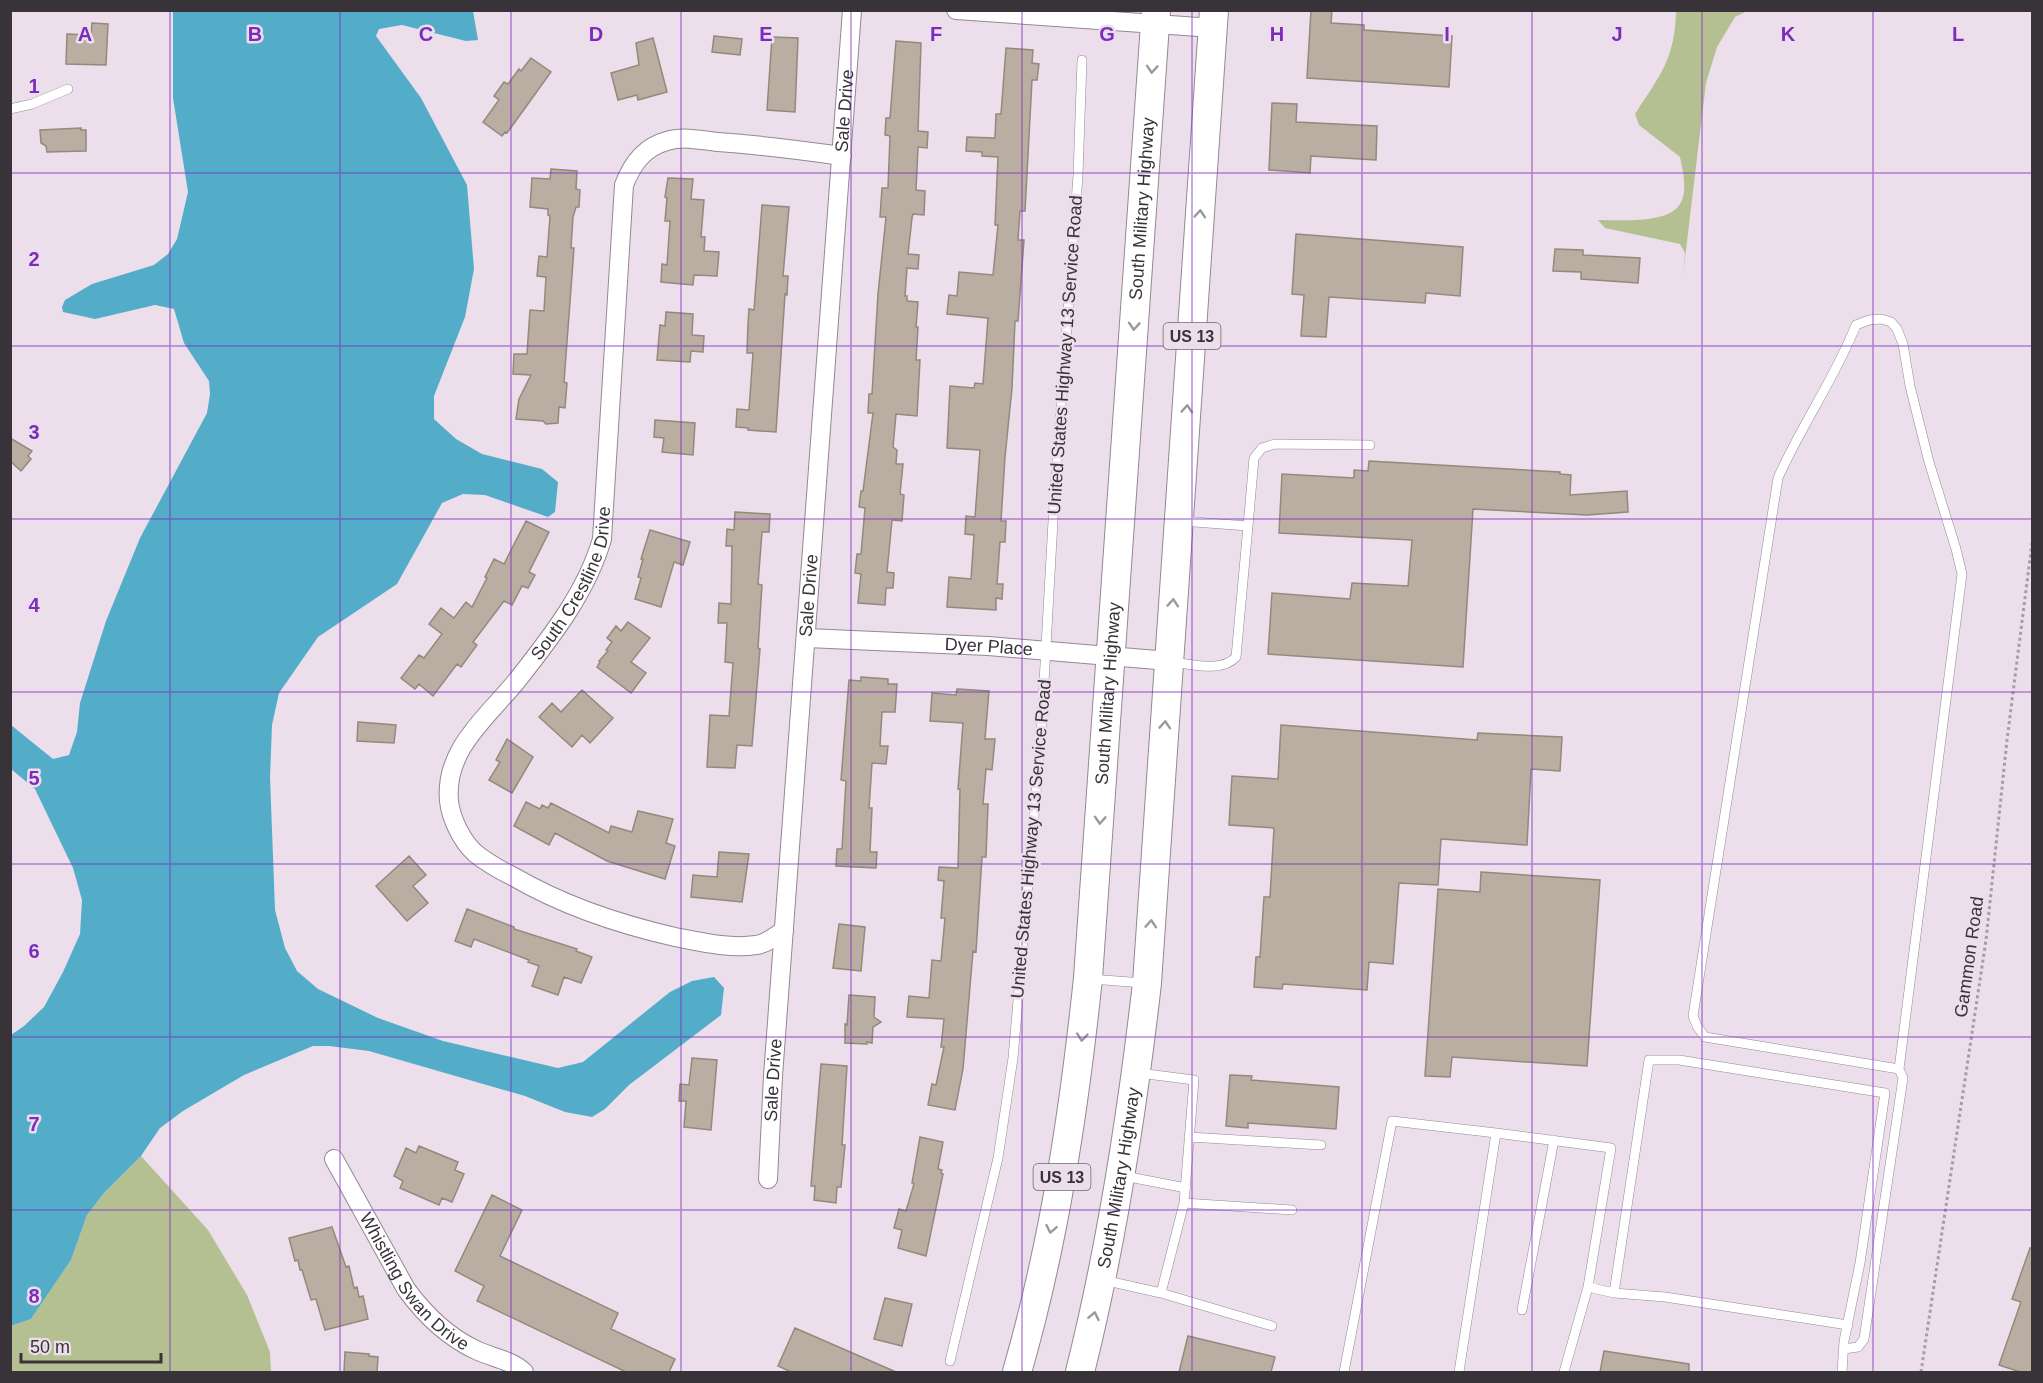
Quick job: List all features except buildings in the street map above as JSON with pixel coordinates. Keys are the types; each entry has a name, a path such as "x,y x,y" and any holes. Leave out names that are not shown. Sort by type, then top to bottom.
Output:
{"main road":[{"name":"South Military Highway","path":"1017,1372 1062,1175 1081,1046 1088,978 1155,17"},
{"name":"South Military Highway","path":"1080,1372 1121,1176 1147,983 1213,19"}],"street":[{"name":"Sale Drive","path":"768,1179 773,1076 852,10"},
{"path":"956,10 1213,19"},
{"name":"South Crestline Drive","path":"784,930 758,945 731,946 698,942 634,927 588,913 535,890 489,864 474,851 454,821 449,802 449,786 462,745 517,680 560,623 595,563 602,539 624,185 630,170 639,157 652,147 667,141 683,139 842,156"},
{"name":"Dyer Place","path":"807,638 1046,651 1169,661"},
{"name":"Whistling Swan Drive","path":"334,1159 406,1289 418,1306 454,1338 477,1350 516,1364 524,1372"}],"lane":[{"name":"United States Highway 13 Service Road","path":"951,1361 998,1158 1013,1058 1023,957 1046,651 1077,175 1082,60"},
{"path":"10,109 32,104 69,89"},
{"path":"1844,1349 1858,1347 1864,1339 1903,1078 1899,1070 1962,574 1910,386 1903,344 1897,329 1891,322 1881,319 1869,320 1856,325 1848,345 1794,441 1778,478 1693,1016 1705,1037 1899,1070"},
{"path":"1169,661 1220,667 1230,664 1236,657 1254,458 1262,448 1275,444 1370,445"},
{"path":"1179,521 1248,526"},
{"path":"1088,978 1147,983"},
{"path":"1614,1293 1649,1059 1679,1060 1885,1093 1842,1372"},
{"path":"1136,1072 1194,1080 1184,1203 1161,1293"},
{"path":"1344,1372 1392,1121 1611,1148 1588,1287 1564,1372"},
{"path":"1460,1372 1496,1133"},
{"path":"1189,1137 1321,1144"},
{"path":"1522,1310 1554,1140"},
{"path":"1121,1176 1186,1188"},
{"path":"1184,1203 1292,1209"},
{"path":"1101,1280 1161,1293 1272,1326"},
{"path":"1588,1287 1614,1293 1665,1297 1848,1325"}],"path":[{"name":"Gammon Road","path":"1921,1372 1986,940 2007,740 2032,543"}],"green space":[{"path":"1676,11 1747,11 1735,17 1717,47 1706,83 1683,275 1685,253 1680,244 1605,228 1598,220 1630,220 1666,215 1680,204 1684,194 1680,157 1639,125 1635,114 1659,77 1669,54 1673,42"},
{"path":"141,1156 208,1230 247,1295 270,1352 271,1372 11,1372 11,1326 31,1319 71,1260 87,1215 104,1193"}],"water":[{"path":"173,11 473,11 478,40 466,41 402,25 379,29 376,36 421,98 467,185 474,269 465,317 434,396 434,419 456,439 482,454 542,469 558,482 555,512 548,517 485,495 463,494 442,503 397,584 318,637 279,693 272,725 270,777 275,910 285,948 297,971 318,989 378,1018 443,1041 558,1068 583,1062 670,992 692,981 714,977 724,988 721,1015 629,1085 605,1109 592,1117 565,1112 525,1096 369,1051 329,1046 313,1046 244,1075 183,1111 160,1128 141,1156 104,1193 87,1215 71,1260 31,1319 11,1326 11,1035 44,1007 63,972 80,934 82,900 73,868 35,789 11,769 11,725 53,759 69,755 77,732 80,703 106,621 140,538 207,413 210,394 209,381 184,343 174,309 155,305 95,319 63,312 62,307 65,300 92,284 154,265 168,254 177,239 188,192 173,98"}]}
